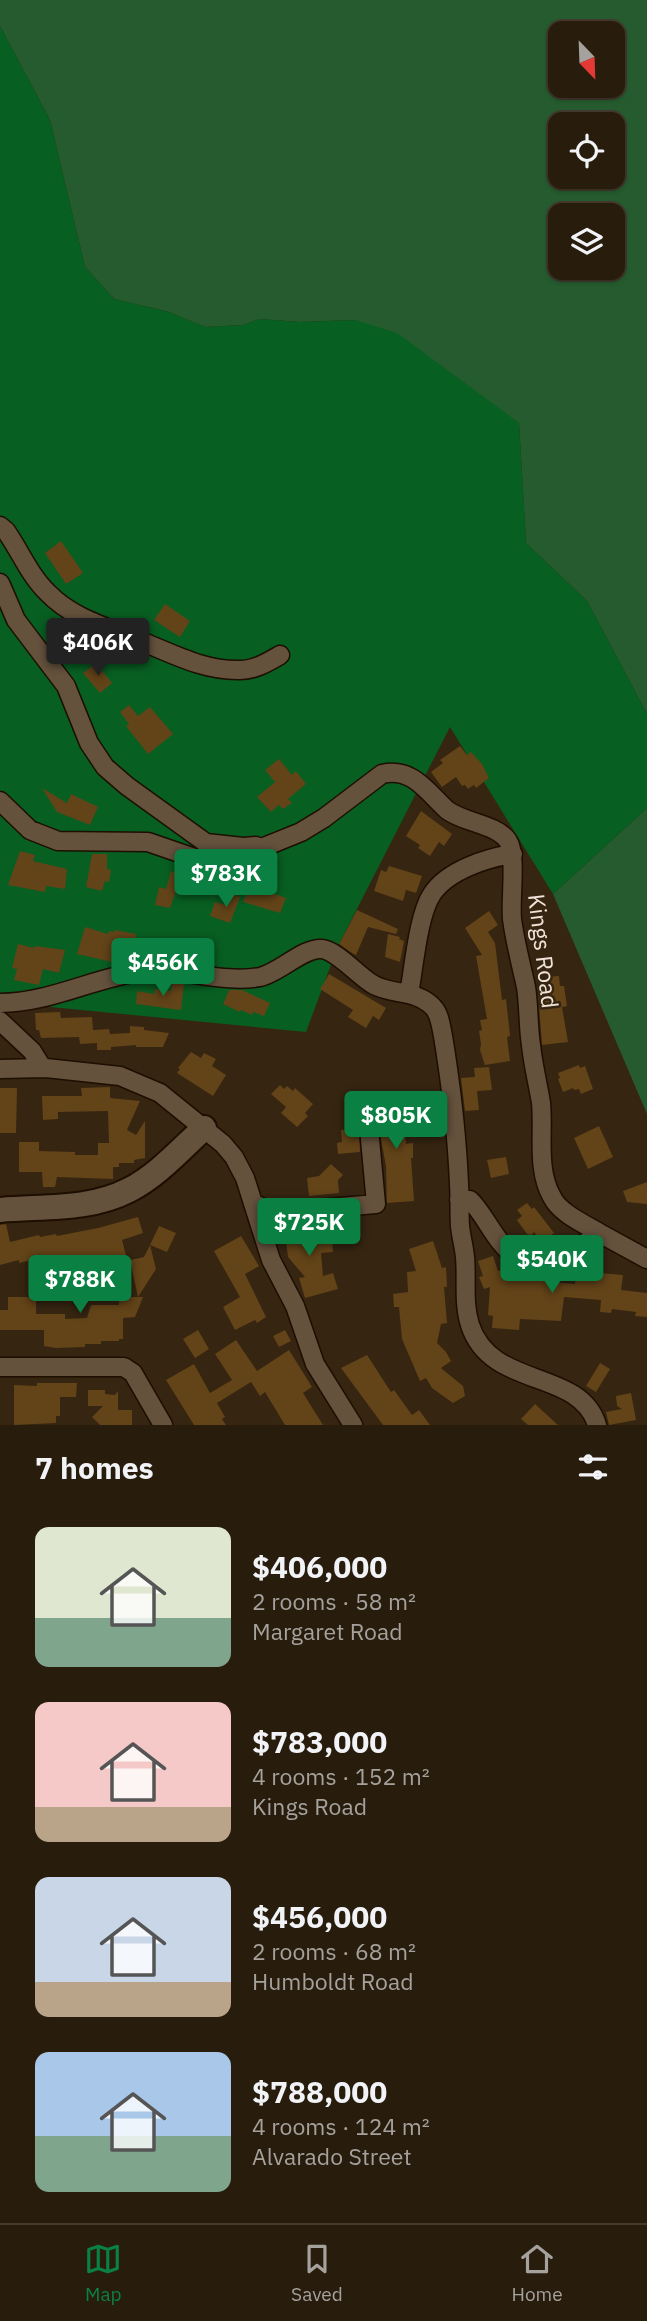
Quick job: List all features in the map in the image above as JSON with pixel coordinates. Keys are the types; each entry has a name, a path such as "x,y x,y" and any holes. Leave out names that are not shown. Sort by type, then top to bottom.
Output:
{"street":[{"path":"0,526 48,594 91,622 172,655 215,667 243,671 280,655"},
{"path":"0,583 16,620 66,686 89,743 105,767 206,843 243,847 277,844"},
{"path":"0,801 30,830 58,841 148,842 209,863 232,860 277,844 324,818 382,774 393,771 421,783 448,810 464,820 498,832 508,841 513,854 468,868 442,883 432,894 425,912 409,994"},
{"name":"Kings Road","path":"513,854 512,918 526,989 541,1110 540,1138 552,1199 566,1212 647,1259"},
{"path":"0,1003 35,1000 107,979 147,971 240,978 261,976 306,953 321,949 376,986 409,994 433,1007 440,1024 453,1106 466,1263 465,1300 475,1336 485,1351 500,1364 575,1396 593,1413 597,1425"},
{"path":"0,1021 32,1051 42,1068"},
{"path":"0,1069 42,1068 111,1074 140,1083 169,1100 234,1157 245,1178 271,1260 295,1306 315,1364 353,1425"},
{"path":"253,1203 280,1213 376,1204 370,1139 371,1110"},
{"path":"0,1210 71,1206 119,1195 147,1179 204,1128"},
{"path":"459,1200 470,1200 504,1246 525,1259 547,1258 603,1235"},
{"path":"264,1237 269,1223 280,1213"},
{"path":"0,1367 128,1368 163,1425"}],"green space":[{"path":"0,0 647,0 647,714 587,601 526,543 519,423 355,320 300,322 259,319 243,325 205,327 169,312 114,299 85,267 50,120 0,26"},
{"path":"0,26 50,120 85,267 114,299 169,312 205,327 243,325 259,319 300,322 355,320 397,333 519,423 526,543 587,601 647,714 647,808 553,894 450,727 338,946 306,1032 0,1002"},
{"path":"647,808 647,1114 553,894"}],"building":[{"path":"61,541 83,573 66,584 45,553"},
{"path":"165,604 190,621 180,637 154,620"},
{"path":"96,663 112,683 100,693 83,673"},
{"path":"129,705 138,716 150,707 173,734 148,754 126,726 129,724 120,712"},
{"path":"460,746 467,755 471,752 482,764 489,778 476,788 474,785 468,789 465,785 462,786 456,777 442,787 431,772 443,763 440,760"},
{"path":"279,759 292,775 296,771 306,784 288,799 292,803 283,809 279,805 271,812 257,797 275,782 265,770"},
{"path":"42,788 67,803 71,794 98,807 90,825 57,812"},
{"path":"421,811 452,834 444,846 439,842 430,856 406,836"},
{"path":"20,851 35,855 33,861 67,869 65,889 46,886 45,892 8,885"},
{"path":"92,854 107,854 107,869 111,870 109,882 105,881 102,891 86,887"},
{"path":"389,866 422,876 416,893 406,890 403,901 374,891 381,870 386,872"},
{"path":"171,871 182,874 170,908 155,905 159,887 166,889"},
{"path":"250,885 286,898 280,913 243,902"},
{"path":"231,893 240,897 230,923 210,916 215,902 226,905"},
{"path":"357,910 398,929 396,934 368,927 356,955 352,953 339,944"},
{"path":"489,911 498,925 488,932 495,943 502,1000 506,999 510,1061 485,1065 480,1050 479,1031 482,1030 480,1020 487,1019 476,956 482,955 465,928"},
{"path":"85,927 108,934 109,931 115,930 136,934 133,953 113,949 112,962 77,954"},
{"path":"388,934 404,941 400,962 385,957"},
{"path":"18,944 65,950 59,973 43,969 39,985 14,980 17,969 12,968"},
{"path":"329,974 386,1008 379,1020 373,1016 366,1028 348,1017 353,1010 320,989"},
{"path":"559,976 560,986 564,986 567,1006 562,1007 568,1042 542,1045 538,991 548,990 546,977"},
{"path":"172,983 184,984 181,1010 136,1004 137,991 154,994 155,989 171,991"},
{"path":"229,990 242,990 270,1003 264,1016 241,1010 240,1012 223,1004"},
{"path":"60,1012 61,1018 92,1017 93,1030 109,1029 110,1034 130,1033 130,1026 169,1033 163,1047 136,1045 111,1047 111,1050 97,1050 97,1043 80,1044 79,1037 41,1038 39,1030 36,1030 35,1013"},
{"path":"191,1052 201,1058 204,1053 216,1059 212,1066 226,1075 213,1096 177,1073"},
{"path":"579,1065 580,1068 585,1066 593,1089 581,1094 579,1089 573,1088 563,1092 558,1073"},
{"path":"489,1067 492,1090 477,1091 479,1110 465,1111 461,1078 475,1077 474,1068"},
{"path":"280,1085 293,1091 295,1088 313,1104 305,1113 308,1116 297,1127 281,1113 286,1107 271,1094"},
{"path":"110,1087 110,1098 140,1101 127,1130 136,1135 145,1121 145,1158 134,1160 134,1163 119,1163 119,1167 113,1167 113,1179 57,1177 55,1187 43,1187 42,1172 19,1172 19,1142 39,1142 39,1151 98,1155 98,1143 109,1143 108,1111 58,1112 58,1119 43,1120 42,1096 82,1096 81,1088"},
{"path":"0,1088 17,1088 16,1133 0,1133"},
{"path":"402,1095 406,1144 413,1143 411,1158 414,1201 387,1203 386,1166 381,1139 381,1097"},
{"path":"599,1126 613,1157 588,1169 574,1138"},
{"path":"359,1129 360,1152 338,1154 337,1143 342,1142 341,1130"},
{"path":"506,1157 509,1174 491,1178 487,1160"},
{"path":"331,1164 343,1175 338,1180 339,1193 309,1196 307,1178 319,1176"},
{"path":"647,1182 647,1204 627,1202 623,1191"},
{"path":"527,1203 532,1209 534,1207 554,1233 542,1242 534,1232 527,1234 517,1220 522,1216 517,1210"},
{"path":"138,1217 143,1233 122,1240 129,1267 97,1275 94,1263 89,1264 89,1260 68,1266 66,1259 50,1263 48,1256 0,1265 0,1225 6,1224 10,1242 39,1235 57,1236 98,1228"},
{"path":"310,1221 311,1241 332,1240 333,1252 321,1253 323,1276 333,1273 338,1289 305,1298 299,1278 305,1277 288,1257 281,1228 289,1227 288,1223"},
{"path":"159,1226 176,1233 167,1252 150,1245"},
{"path":"241,1236 259,1266 245,1274 266,1317 235,1330 223,1307 240,1297 214,1251"},
{"path":"433,1241 442,1268 446,1267 447,1287 444,1287 447,1323 441,1324 437,1343 451,1361 441,1368 463,1386 465,1396 453,1403 432,1388 426,1378 420,1381 402,1339 399,1307 394,1307 393,1294 408,1292 407,1272 416,1271 409,1249"},
{"path":"150,1245 156,1269 138,1297 130,1260 144,1257"},
{"path":"493,1256 498,1271 507,1267 511,1279 528,1273 529,1277 550,1278 549,1282 575,1284 576,1271 623,1275 621,1290 647,1293 647,1317 635,1316 636,1312 612,1309 611,1313 600,1312 601,1300 564,1297 561,1321 520,1319 519,1330 492,1328 493,1316 488,1315 490,1287 484,1289 479,1277 483,1276 478,1261"},
{"path":"8,1297 36,1297 36,1314 65,1314 65,1319 87,1318 91,1305 119,1305 119,1297 143,1297 135,1317 123,1318 123,1339 119,1341 101,1341 101,1344 85,1344 85,1347 56,1348 44,1346 44,1330 0,1330 0,1310 8,1310"},
{"path":"198,1330 209,1349 195,1358 183,1339"},
{"path":"285,1330 291,1341 279,1347 273,1336"},
{"path":"236,1340 257,1371 289,1350 312,1387 303,1393 323,1425 285,1425 265,1392 260,1396 251,1382 217,1403 225,1417 222,1419 226,1425 194,1425 166,1380 194,1364 210,1393 232,1380 215,1354"},
{"path":"367,1355 391,1392 394,1390 412,1415 419,1410 430,1425 383,1425 341,1368"},
{"path":"600,1363 610,1369 596,1392 586,1386"},
{"path":"37,1383 77,1383 76,1397 60,1397 60,1416 56,1416 56,1423 14,1425 14,1385 37,1386"},
{"path":"88,1390 105,1390 105,1394 115,1395 118,1391 118,1410 132,1410 132,1425 100,1425 92,1417 103,1406 88,1406"},
{"path":"631,1393 636,1420 609,1425 606,1412 622,1409 617,1406 616,1396"},
{"path":"535,1404 558,1425 528,1425 521,1419"}]}
